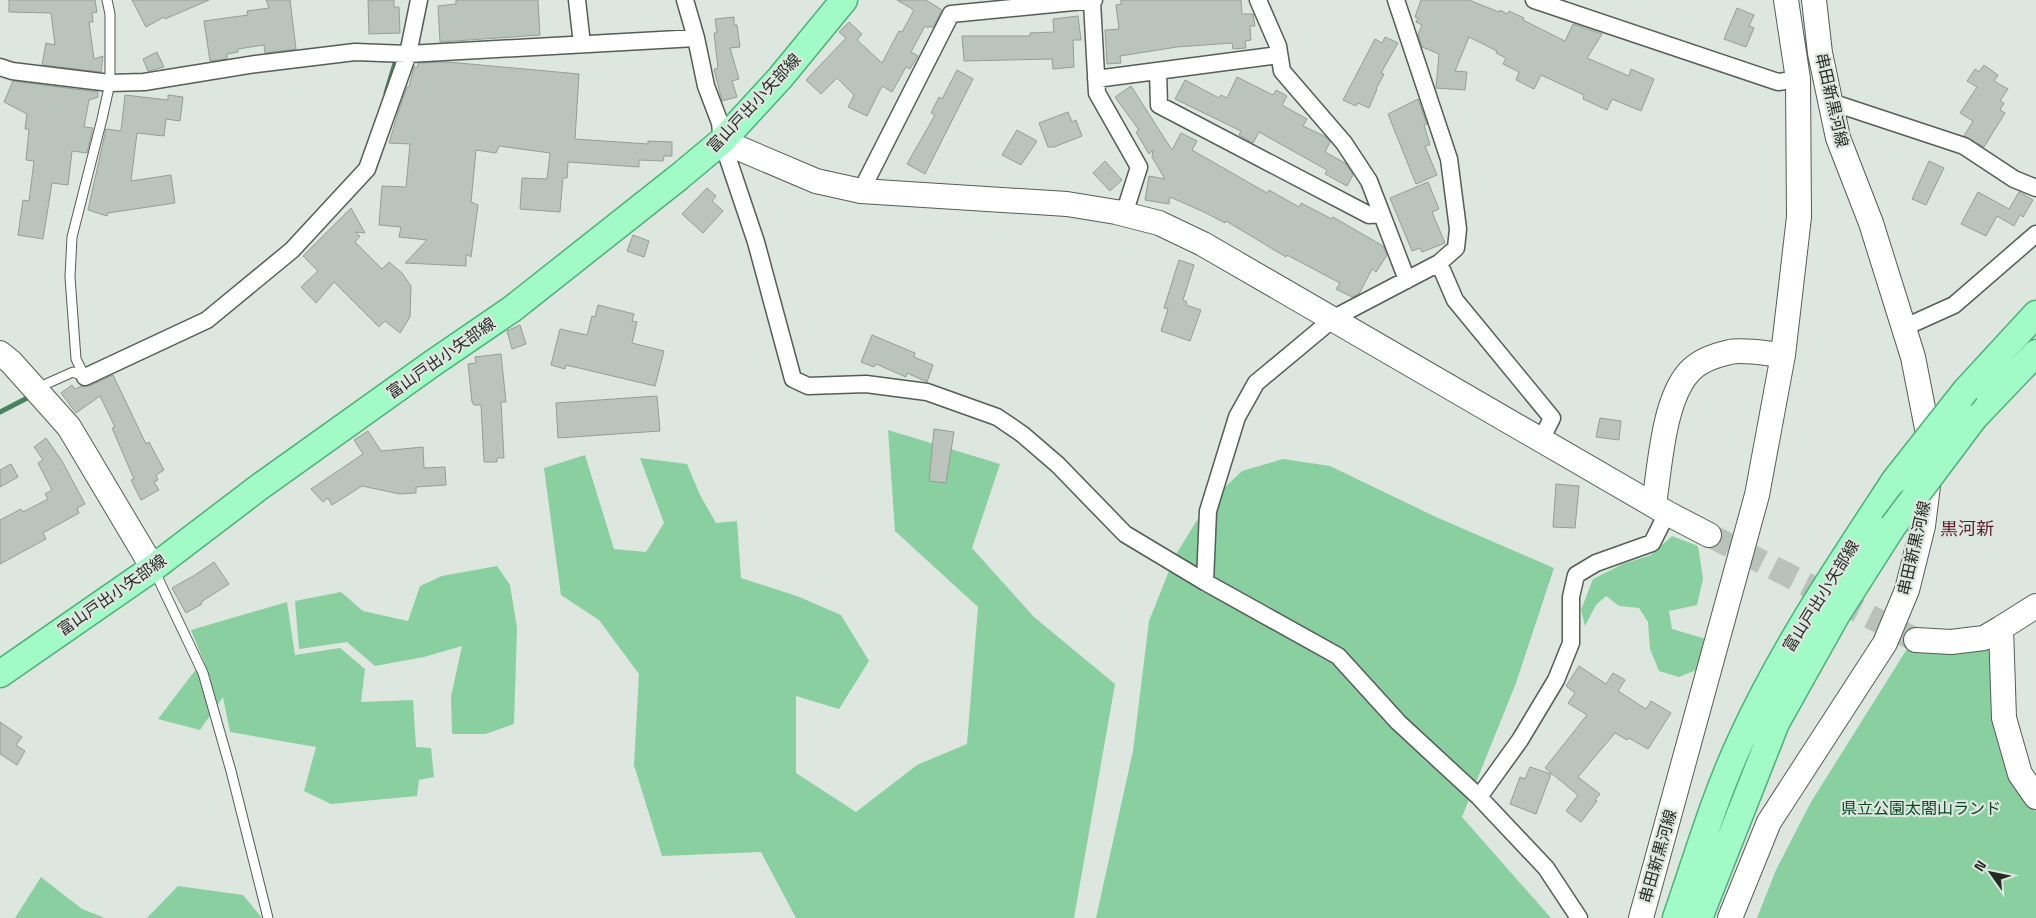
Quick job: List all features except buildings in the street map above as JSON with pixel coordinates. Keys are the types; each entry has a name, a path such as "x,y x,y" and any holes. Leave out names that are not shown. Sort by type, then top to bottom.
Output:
{"main road":[{"name":"富山戸出小矢部線","path":"0,674 153,568 258,488 512,309 722,141 786,72 844,0"},
{"name":"串田新黒河線","path":"1641,918 1757,495 1784,355 1799,217 1798,79 1786,0"},
{"name":"串田新黒河線","path":"1730,918 1769,822 1885,643 1907,590 1923,526 1932,454 1912,357 1904,328 1871,224 1838,138 1820,53 1814,0"},
{"path":"722,141 816,181 861,191 1067,204 1124,214 1159,223 1203,244 1334,318 1660,509 1709,535"},
{"name":"富山戸出小矢部線","path":"1676,918 1723,782 1764,692 1802,625 1895,480 1966,390 2036,314"},
{"path":"1660,509 1666,424 1677,394 1689,373 1704,361 1732,351 1784,355"},
{"name":"富山戸出小矢部線","path":"1699,918 1776,723 1836,614 1893,526 1974,418 2036,352"},
{"path":"0,353 69,427 153,568"},
{"path":"1916,640 1951,642 1984,638 2036,606"},
{"path":"2001,628 2004,718 2020,774 2036,797"}],"street":[{"path":"85,377 207,320 292,250 367,169 408,54 419,0"},
{"path":"577,0 582,44"},
{"path":"685,0 696,38 706,86 720,123 722,141 756,242 793,379 808,386 866,384 927,392 997,417 1022,434 1058,465 1125,534 1204,582 1338,656 1398,722 1479,798 1546,868 1579,918"},
{"path":"1258,0 1278,46 1282,71 1344,143 1369,181 1407,280"},
{"path":"1204,582 1208,512 1237,417 1256,383 1334,318 1439,263 1456,248 1458,229 1449,159 1396,0"},
{"path":"1534,0 1778,82 1798,79"},
{"path":"861,191 950,14 985,9 1093,1 1097,93 1139,167 1124,214"},
{"path":"0,67 12,71 110,83 144,82 256,64 355,52 408,54 696,38"},
{"path":"1096,79 1279,55"},
{"path":"1158,71 1159,105 1369,215 1382,214"},
{"path":"1830,102 1964,146 2014,179 2036,188"},
{"path":"1904,328 1954,305 2036,234"},
{"path":"1439,263 1455,300 1552,418 1541,440"},
{"path":"1479,798 1520,740 1556,680 1571,643 1571,597 1576,575 1596,564 1652,543 1660,509"}],"lane":[{"path":"85,377 76,359 70,277 72,237 110,83 110,14 107,0"},
{"path":"35,389 73,372 85,377"},
{"path":"153,568 203,673 231,771 268,918"}],"green space":[{"path":"888,430 1000,464 972,548 1034,617 1115,684 1074,918 796,918 761,852 662,856 634,765 639,674 599,620 561,595 544,468 585,455 614,549 646,552 664,523 640,458 687,464 700,495 716,523 737,521 741,578 797,596 841,615 869,661 839,709 796,696 796,773 856,812 917,765 967,744 978,607 895,531"},
{"path":"1283,459 1330,466 1436,517 1554,568 1516,683 1462,817 1551,918 1096,918 1133,751 1149,621 1175,556 1207,504 1242,471"},
{"path":"1672,536 1698,546 1703,579 1697,605 1669,611 1672,629 1706,639 1701,668 1679,677 1659,671 1650,649 1648,622 1639,608 1619,606 1606,596 1596,605 1585,626 1581,610 1593,579 1623,564 1651,555"},
{"path":"497,566 510,585 517,628 514,724 485,734 452,734 451,697 462,646 424,657 375,666 347,642 299,649 295,601 341,592 363,611 408,621 420,586 442,576"},
{"path":"287,602 295,655 340,648 365,669 361,702 413,700 416,747 431,748 434,777 419,780 417,796 331,804 304,791 316,747 230,732 223,697 200,730 158,719 194,672 204,662 191,630"},
{"name":"県立公園太閤山ランド","path":"1996,637 2014,779 2036,811 2036,918 1757,918 1776,870 1811,802 1907,649 1986,646"},
{"path":"41,877 82,909 105,918 15,918"},
{"path":"178,886 243,895 262,918 147,918"}],"waterway":[{"path":"386,93 396,60"},
{"path":"0,412 33,395"}],"tunnel":[{"path":"1709,535 1916,640"}],"district":[{"name":"黒河新","path":"1967,528"}]}
